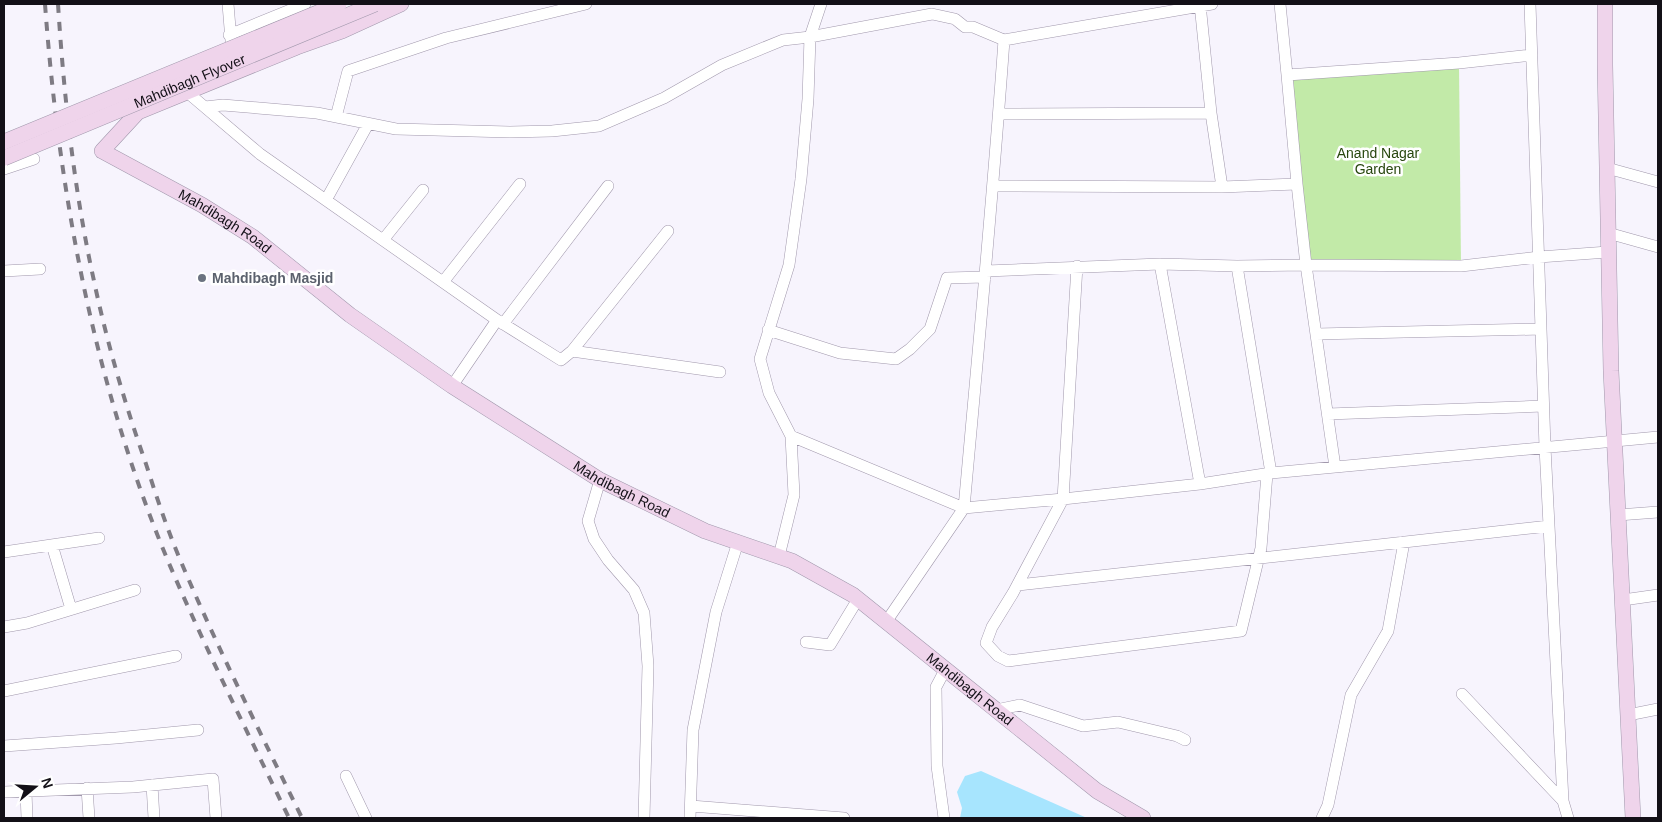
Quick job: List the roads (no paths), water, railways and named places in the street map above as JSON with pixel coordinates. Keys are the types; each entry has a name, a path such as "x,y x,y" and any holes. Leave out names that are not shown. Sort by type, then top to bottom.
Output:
{"street":[{"path":"228,4 229,35 240,71"},
{"path":"229,35 305,4"},
{"name":"Mahdibagh Flyover","path":"4,143 339,4"},
{"name":"Mahdibagh Flyover","path":"4,158 375,4"},
{"path":"401,4 342,31 187,92 260,154 500,322 561,360 572,351 668,231"},
{"path":"779,556 794,494 791,436 769,393 760,359 789,265 808,99 810,37 820,4"},
{"path":"1280,4 1306,265 1335,467"},
{"path":"1530,4 1544,447 1563,801 1568,818"},
{"path":"1606,4 1604,65 1611,371 1633,818"},
{"path":"336,117 348,71 446,38 579,5"},
{"path":"204,106 223,105 317,113 396,129 510,132 552,131 599,126 664,98 722,65 783,40 810,37 932,14 955,19 965,27 973,27 1004,40 1204,5 1211,113 1222,187"},
{"path":"886,622 964,508 994,186 1004,40"},
{"path":"1287,76 1459,63 1532,55"},
{"name":"Mahdibagh Road","path":"187,92 138,112 102,151 202,205 253,237 350,315 452,386 600,480 705,531 792,561 858,599 1097,790 1142,818"},
{"path":"999,114 1211,113"},
{"path":"326,200 368,124"},
{"path":"4,143 34,158 4,170"},
{"path":"1607,168 1658,182"},
{"path":"443,282 520,184"},
{"path":"994,186 1222,187 1297,184"},
{"path":"452,386 500,322 608,186"},
{"path":"383,240 423,190"},
{"path":"1608,233 1658,247"},
{"path":"768,330 840,354 896,359 910,349 930,329 947,278 1077,266 1160,264 1461,266 1538,257 1608,252"},
{"path":"1160,264 1200,484"},
{"path":"1077,266 1063,499 1018,584 992,627 986,643 998,656 1008,661 1241,631 1261,548 1269,474 1237,266"},
{"path":"4,271 40,269"},
{"path":"1316,334 1541,329"},
{"path":"572,351 720,372"},
{"path":"1328,414 1543,406"},
{"path":"791,436 964,508 1200,484 1335,467 1658,437"},
{"path":"600,480 588,521 594,539 608,560 634,590 644,613 648,666 644,818"},
{"path":"1618,515 1658,512"},
{"path":"1018,584 1549,526"},
{"path":"4,552 99,538"},
{"path":"690,818 693,730 716,612 738,542"},
{"path":"1327,816 1351,695 1388,631 1404,542"},
{"path":"52,545 71,609"},
{"path":"4,627 135,590"},
{"path":"1623,600 1658,595"},
{"path":"806,642 830,645 858,599"},
{"path":"4,691 176,656"},
{"path":"944,818 937,766 936,688 945,670"},
{"path":"1462,694 1563,801"},
{"path":"996,710 1020,705 1083,726 1118,722 1177,736 1185,740"},
{"path":"1628,715 1658,709"},
{"path":"4,746 198,730"},
{"path":"346,776 366,818"},
{"path":"4,792 152,785 213,779 216,818"},
{"path":"152,785 154,818"},
{"path":"87,788 89,818"},
{"path":"26,792 27,818"},
{"path":"691,806 844,818"}],"water":[{"path":"981,771 1087,818 960,818 962,808 957,792 965,776"}],"railway":[{"path":"45,4 51,75 71,217 100,357 120,426 142,494 182,594 289,818"},
{"path":"58,4 63,74 75,178 99,304 124,396 161,511 179,557 223,656 302,818"}],"place":[{"name":"Mahdibagh Masjid","path":"202,278"}],"park label":[{"name":"Anand Nagar Garden","path":"1378,162"}]}
